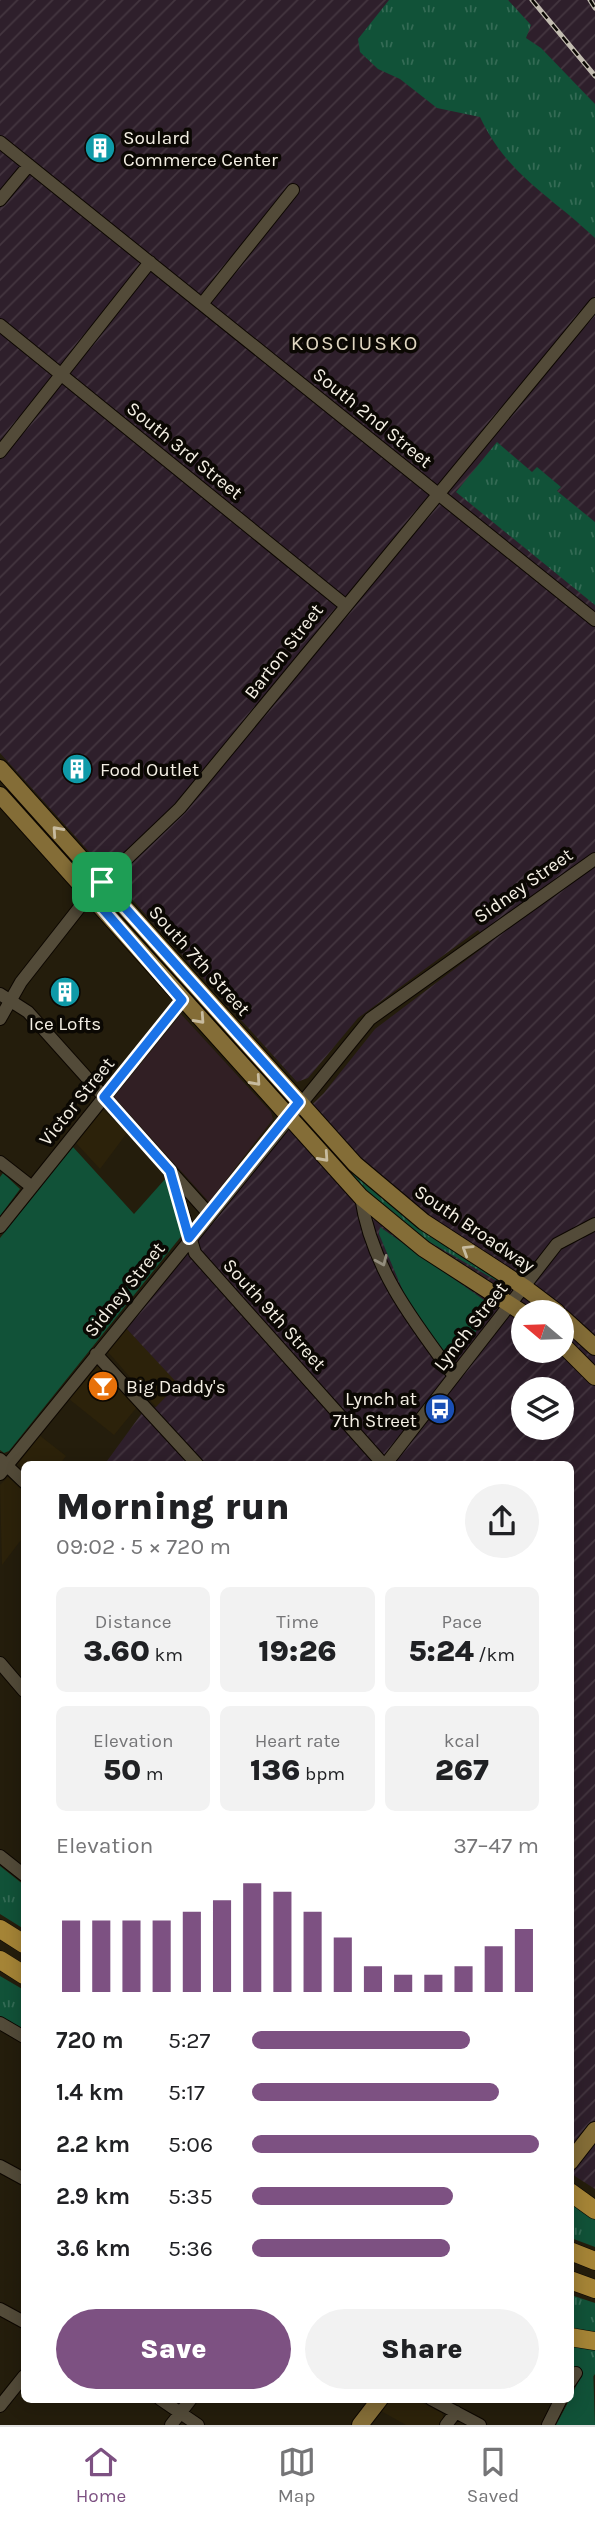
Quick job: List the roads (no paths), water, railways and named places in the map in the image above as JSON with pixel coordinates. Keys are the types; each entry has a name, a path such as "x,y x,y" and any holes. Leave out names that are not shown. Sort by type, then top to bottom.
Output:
{"highway":[{"path":"0,1929 21,1942"},
{"path":"0,1960 21,1973"},
{"path":"574,2195 595,2210"},
{"path":"574,2252 595,2260"},
{"path":"574,2281 595,2289"},
{"path":"574,2338 595,2341"}],"main road":[{"name":"South 7th Street","path":"0,768 341,1149"},
{"name":"South 7th Street","path":"1,798 361,1197"},
{"name":"South Broadway","path":"341,1149 368,1176 424,1222 541,1300"},
{"path":"361,1197 424,1249 511,1305"},
{"path":"574,1328 595,1346"},
{"path":"574,1356 595,1377"},
{"path":"574,2157 595,2130"},
{"path":"360,2425 377,2403"}],"street":[{"name":"South 2nd Street","path":"0,142 595,620"},
{"path":"0,200 29,164"},
{"path":"202,304 293,190"},
{"path":"0,452 150,262"},
{"name":"Barton Street","path":"0,1019 5,997 21,982 90,894 180,808 595,304"},
{"name":"South 3rd Street","path":"0,325 345,605"},
{"name":"Sidney Street","path":"2,1466 369,1019 595,859"},
{"name":"South 9th Street","path":"5,997 28,1012 209,1214"},
{"name":"Victor Street","path":"0,1227 182,1000"},
{"path":"0,1162 32,1187"},
{"name":"South 9th Street","path":"170,1171 189,1238 200,1258 381,1461"},
{"name":"South 7th Street","path":"361,1197 375,1247 400,1303 454,1376"},
{"name":"Lynch Street","path":"520,1300 524,1287 557,1244 595,1224"},
{"name":"Lynch Street","path":"388,1461 454,1376 511,1315"},
{"path":"96,1354 194,1461"},
{"path":"2,1466 21,1480"},
{"path":"0,1663 21,1684"},
{"path":"0,1856 21,1873"},
{"path":"0,2023 21,2035"},
{"path":"0,2166 21,2177"},
{"path":"0,2309 21,2320"},
{"path":"0,2406 21,2380"},
{"path":"166,2403 198,2425"},
{"path":"170,2425 188,2403"},
{"path":"439,2403 480,2425"},
{"path":"548,2425 559,2403"},
{"path":"446,2425 456,2412"}],"railway":[{"path":"532,0 595,76"},
{"path":"590,0 595,8"}],"place":[{"name":"Soulard Commerce Center","path":"100,148"},
{"name":"Food Outlet","path":"77,769"},
{"name":"Ice Lofts","path":"65,992"},
{"name":"Big Daddy's","path":"103,1386"},
{"name":"Lynch at 7th Street","path":"440,1409"}],"district":[{"name":"KOSCIUSKO","path":"355,343"}]}
